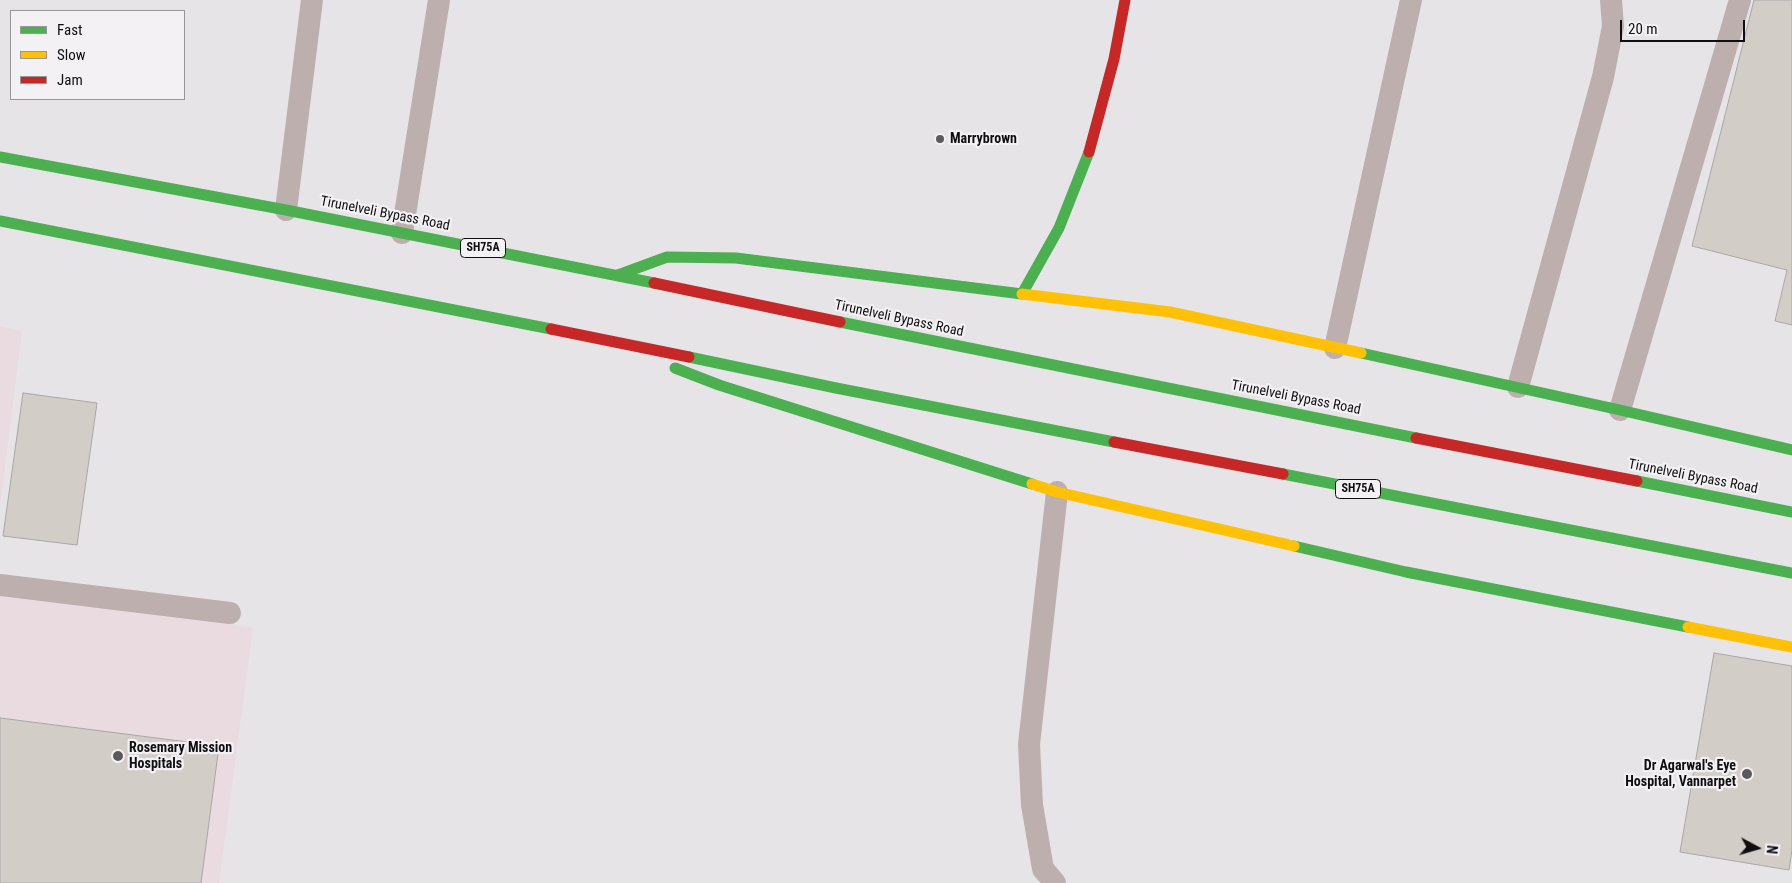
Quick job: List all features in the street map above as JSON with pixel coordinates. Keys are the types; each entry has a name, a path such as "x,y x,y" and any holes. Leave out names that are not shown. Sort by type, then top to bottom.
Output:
{"main road":[{"path":"1022,294 1059,228 1087,160 1114,59 1125,0"},
{"name":"Tirunelveli Bypass Road","path":"0,157 402,232 618,275 964,348 1792,512"},
{"name":"SH75A","path":"0,221 605,340 836,388 1792,573"},
{"path":"618,275 667,257 736,258 1170,312 1518,387 1792,450"},
{"path":"605,340 719,386 1057,492 1406,572 1792,647"}],"lane":[{"path":"286,210 312,0"},
{"path":"402,232 439,0"},
{"path":"1335,348 1412,0"},
{"path":"1518,387 1603,77 1612,26 1610,0"},
{"path":"1620,410 1740,0"},
{"path":"1056,883 1043,869 1032,805 1029,744 1057,492"},
{"path":"0,585 230,614"}],"shaded area":[{"path":"0,326 22,331 0,505"},
{"name":"Rosemary Mission Hospitals","path":"0,585 253,628 219,883 0,883"}],"building":[{"path":"1754,0 1792,0 1792,325 1775,321 1787,270 1692,246"},
{"path":"23,393 97,403 77,545 3,536"},
{"path":"1714,653 1792,666 1792,850 1789,870 1680,852"},
{"path":"0,718 219,746 201,883 0,883"}],"traffic: fast":[{"path":"618,275 667,257 736,258 1022,294 1059,228 1089,152"},
{"path":"0,157 286,210 654,283"},
{"path":"0,221 551,329"},
{"path":"840,322 1416,438"},
{"path":"1361,353 1792,450"},
{"path":"689,357 836,388 1114,442"},
{"path":"675,368 719,385 1032,484"},
{"path":"1283,474 1792,573"},
{"path":"1637,481 1792,512"},
{"path":"1294,546 1406,572 1688,627"}],"traffic: slow":[{"path":"1022,294 1170,312 1361,353"},
{"path":"1032,484 1057,492 1294,546"},
{"path":"1688,627 1792,647"}],"traffic: jam":[{"path":"1089,152 1114,59 1125,0"},
{"path":"654,283 840,322"},
{"path":"551,329 689,357"},
{"path":"1416,438 1637,481"},
{"path":"1114,442 1283,474"}],"place":[{"name":"Marrybrown","path":"940,139"},
{"name":"Rosemary Mission Hospitals","path":"118,756"},
{"name":"Dr Agarwal's Eye Hospital, Vannarpet","path":"1747,774"}]}
